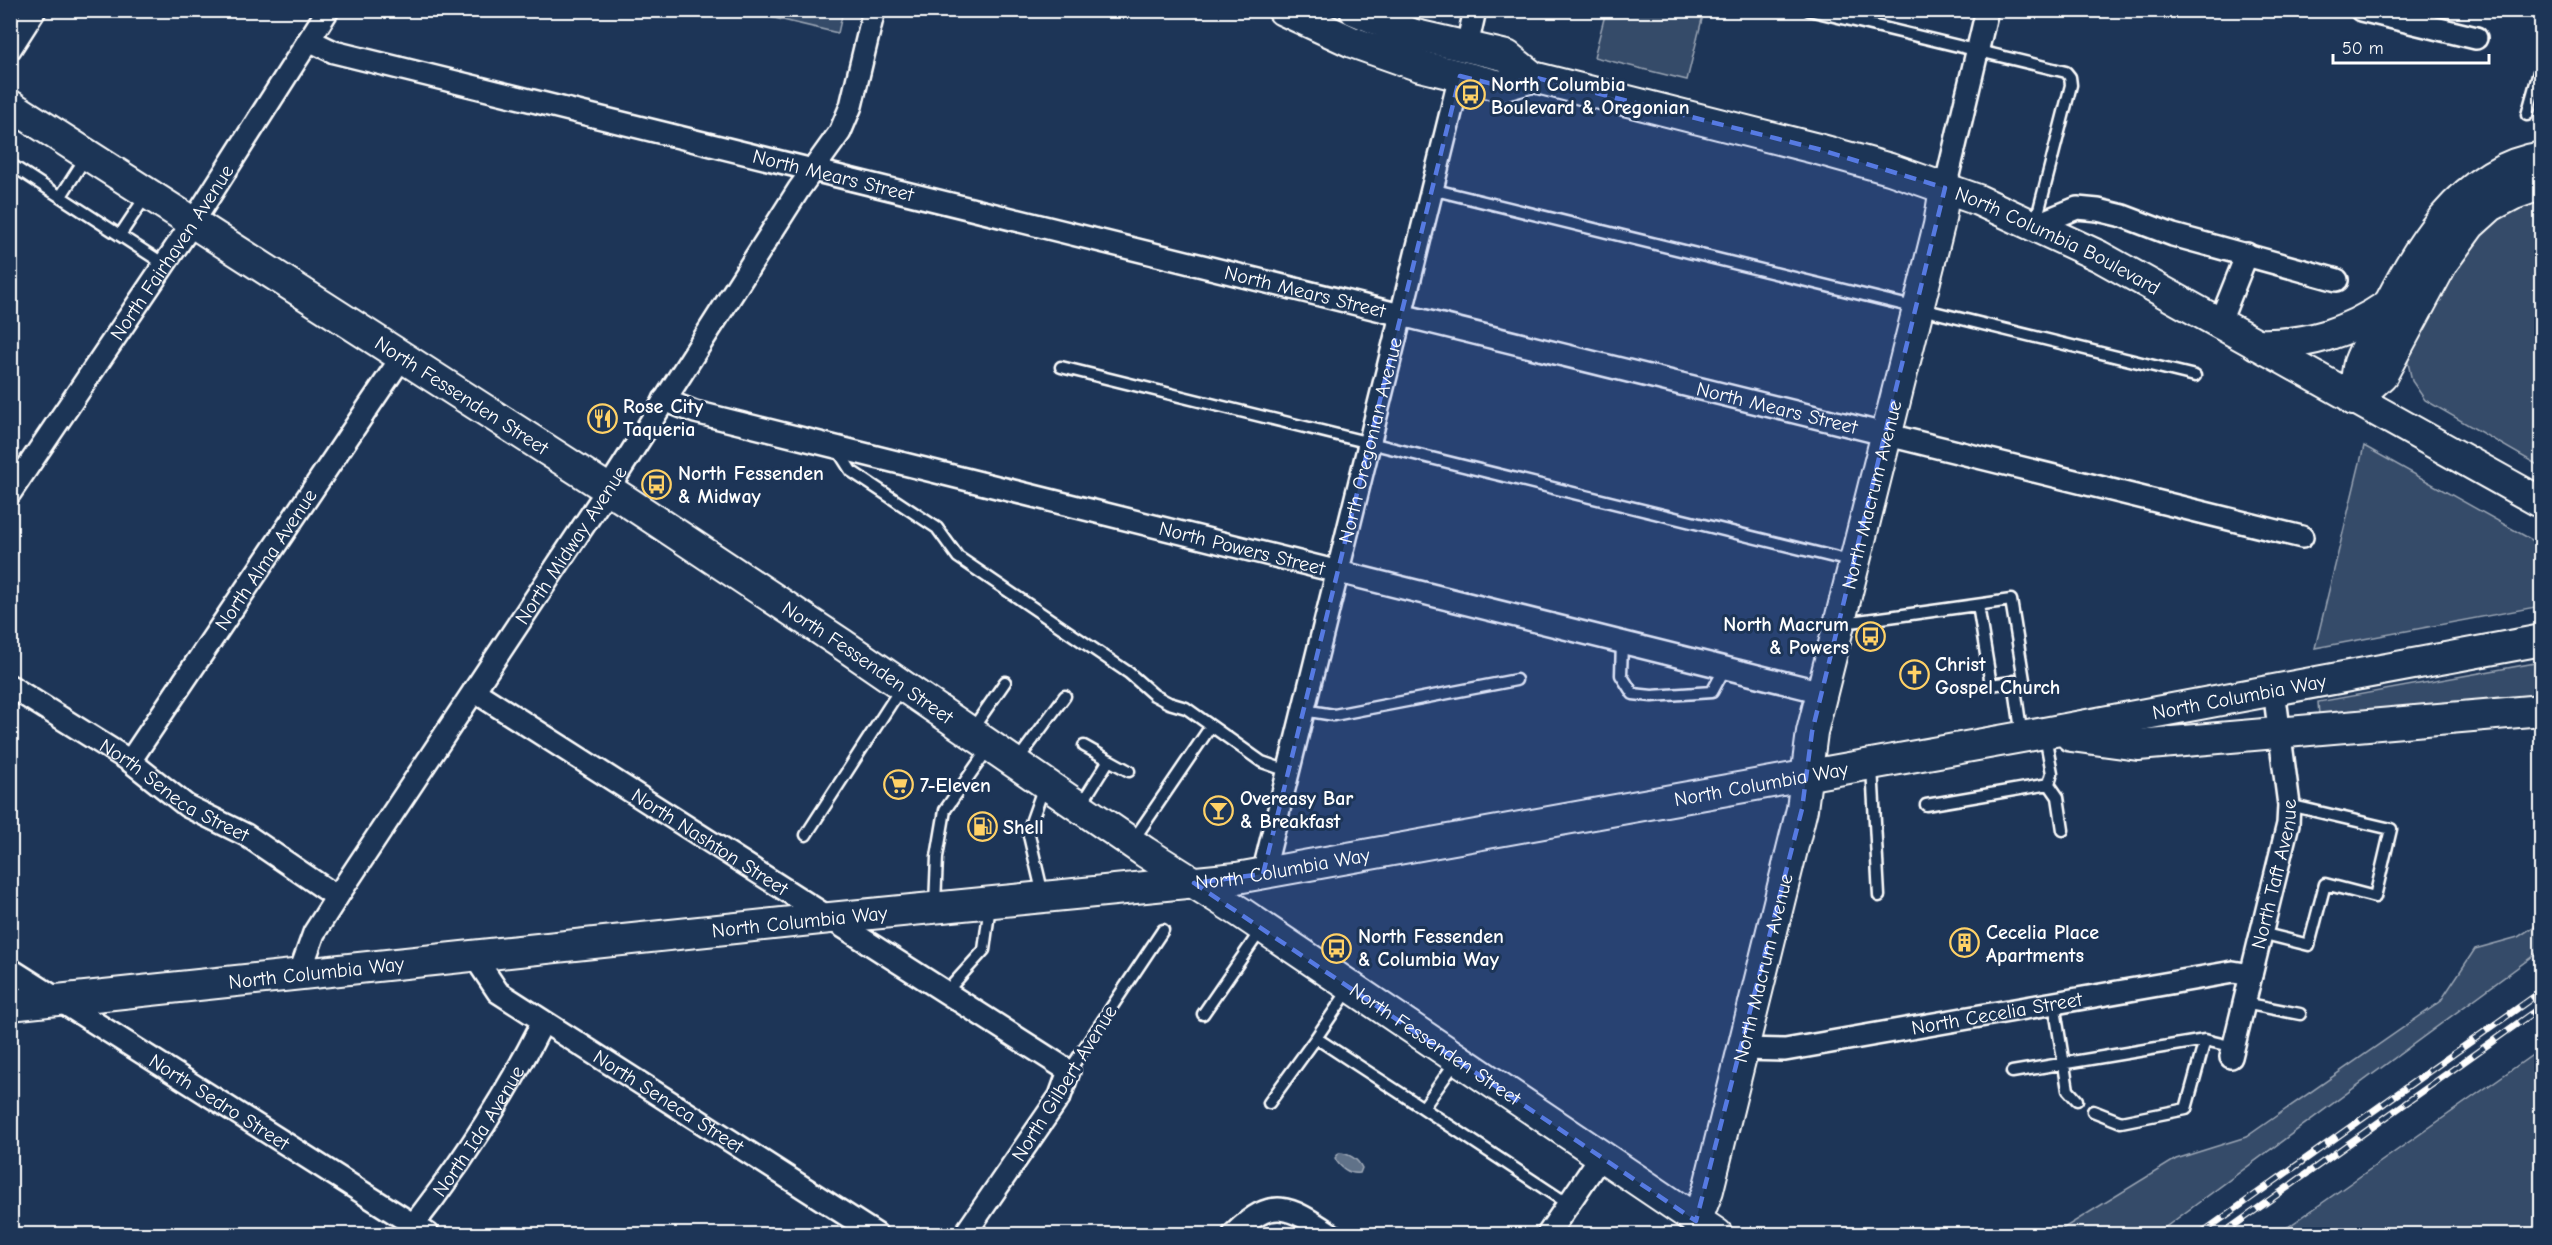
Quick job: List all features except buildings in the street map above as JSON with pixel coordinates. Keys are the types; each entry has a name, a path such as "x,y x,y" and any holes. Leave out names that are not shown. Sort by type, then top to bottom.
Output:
{"main road":[{"name":"North Columbia Boulevard","path":"1283,10 1352,42 1414,64 1501,86 1533,77"},
{"name":"North Columbia Boulevard","path":"1355,10 1412,33 1507,56 1533,77 1818,149 1890,169 1978,200 2099,256 2541,503"},
{"name":"North Fessenden Street","path":"15,116 87,154 608,489 1707,1228"},
{"path":"2354,400 2359,363 2388,305 2425,241 2457,202 2504,169 2541,157"},
{"path":"2354,400 2382,375 2443,262 2470,225 2492,206 2514,194 2541,184"},
{"name":"North Macrum Avenue","path":"1707,1228 1708,1190 1802,809 1812,732 1939,225 1945,188"},
{"path":"2254,344 2301,343 2325,338 2347,330 2388,305"},
{"name":"North Columbia Way","path":"10,1005 1263,874 2033,735 2541,640"},
{"path":"2033,735 2138,745 2541,710"}],"street":[{"path":"10,49 35,10"},
{"name":"North Fairhaven Avenue","path":"10,493 193,222 328,10"},
{"name":"North Midway Avenue","path":"299,975 314,933 337,897 608,489 840,132 851,106 874,10"},
{"path":"1467,46 1475,10"},
{"name":"North Macrum Avenue","path":"1945,188 1987,10"},
{"path":"2361,10 2476,38"},
{"name":"North Mears Street","path":"309,39 334,52 2302,537"},
{"name":"North Oregonian Avenue","path":"1263,874 1460,76"},
{"path":"2035,225 2077,208 2098,210 2123,216 2173,235 2337,280"},
{"path":"2219,324 2247,254"},
{"name":"North Alma Avenue","path":"129,761 402,357"},
{"name":"North Powers Street","path":"664,400 695,412 1822,692"},
{"name":"North Seneca Street","path":"10,686 129,761 187,806 246,835 337,897"},
{"name":"North Taft Avenue","path":"2232,1052 2289,824 2289,805 2274,690"},
{"name":"North Nashton Street","path":"474,691 1069,1071"},
{"name":"North Seneca Street","path":"474,956 498,992 876,1234"},
{"name":"North Sedro Street","path":"10,969 415,1231"},
{"name":"North Cecelia Street","path":"1742,1049 1785,1050 2233,972 2251,975"},
{"name":"North Ida Avenue","path":"415,1231 433,1200 504,1096 543,1022"},
{"name":"North Gilbert Avenue","path":"965,1234 1060,1096 1069,1071"},
{"path":"1548,1234 1601,1156"},
{"path":"1234,1234 1245,1223 1269,1209 1291,1210 1331,1234"}],"lane":[{"path":"1809,10 1977,52 2059,69 2070,77 2071,85 2035,225"},
{"path":"2527,115 2541,61"},
{"path":"61,196 87,154"},
{"path":"10,164 164,264"},
{"path":"1431,189 2195,376"},
{"path":"120,235 148,193"},
{"path":"1061,367 1854,562"},
{"path":"836,447 851,471 937,528 958,557 1129,673 1154,695 1186,708 1262,762 1288,771"},
{"path":"1839,624 1978,604 2011,600 2024,680 1991,685 1978,604"},
{"path":"1622,642 1620,675 1633,694 1652,696 1712,692 1725,668"},
{"path":"1303,710 1335,715 1516,680"},
{"path":"2014,681 2033,735 2052,773 2049,784 2058,797 2063,830"},
{"path":"935,908 937,857 945,810 1005,682"},
{"path":"806,835 903,686"},
{"path":"1016,763 1065,696"},
{"path":"1132,842 1211,726"},
{"path":"1084,746 1129,771"},
{"path":"1080,807 1109,760"},
{"path":"1871,764 1879,896"},
{"path":"1043,898 1028,831 1046,783"},
{"path":"1926,805 2049,784"},
{"path":"2261,933 2309,945 2325,884 2375,897 2391,829 2289,805"},
{"path":"946,992 984,950 990,903"},
{"path":"1203,1014 1262,927"},
{"name":"North Gilbert Avenue","path":"1069,1071 1163,930"},
{"path":"1269,1103 1350,987"},
{"path":"2054,1003 2068,1090 2077,1100"},
{"path":"2244,1003 2300,1014"},
{"path":"1316,1038 1568,1204"},
{"path":"2093,1111 2121,1122 2186,1109 2205,1040"},
{"path":"2012,1072 2205,1040 2232,1052"},
{"path":"1423,1108 1457,1059"}],"highlighted area":[{"path":"1460,76 1501,86 1533,77 1818,149 1945,188 1812,732 1802,809 1696,1221 1194,883 1263,874"}],"shaded area":[{"path":"745,11 843,11 838,33"},
{"path":"1606,11 1704,11 1687,80 1594,57"},
{"path":"2541,191 2541,467 2425,400 2412,381 2407,358 2464,245 2522,197"},
{"path":"2364,446 2541,545 2541,606 2315,648"},
{"path":"2541,662 2541,697 2319,715 2318,702"},
{"path":"2541,922 2541,950 2156,1234 2054,1234 2176,1159 2246,1137 2440,1002 2475,949 2518,937"},
{"path":"2541,1049 2541,1234 2278,1234"},
{"path":"1339,1153 1355,1159 1362,1168 1360,1173 1349,1172 1342,1167 1335,1158"}],"railway":[{"path":"2200,1234 2542,991"},
{"path":"2222,1234 2542,1006"}],"place":[{"name":"North Columbia Boulevard & Oregonian","path":"1470,95"},
{"name":"Rose City Taqueria","path":"602,418"},
{"name":"North Fessenden & Midway","path":"657,485"},
{"name":"North Macrum & Powers","path":"1870,636"},
{"name":"Christ Gospel Church","path":"1914,675"},
{"name":"7-Eleven","path":"899,785"},
{"name":"Overeasy Bar & Breakfast","path":"1219,810"},
{"name":"Shell","path":"982,827"},
{"name":"Cecelia Place Apartments","path":"1965,943"},
{"name":"North Fessenden & Columbia Way","path":"1337,948"}]}
